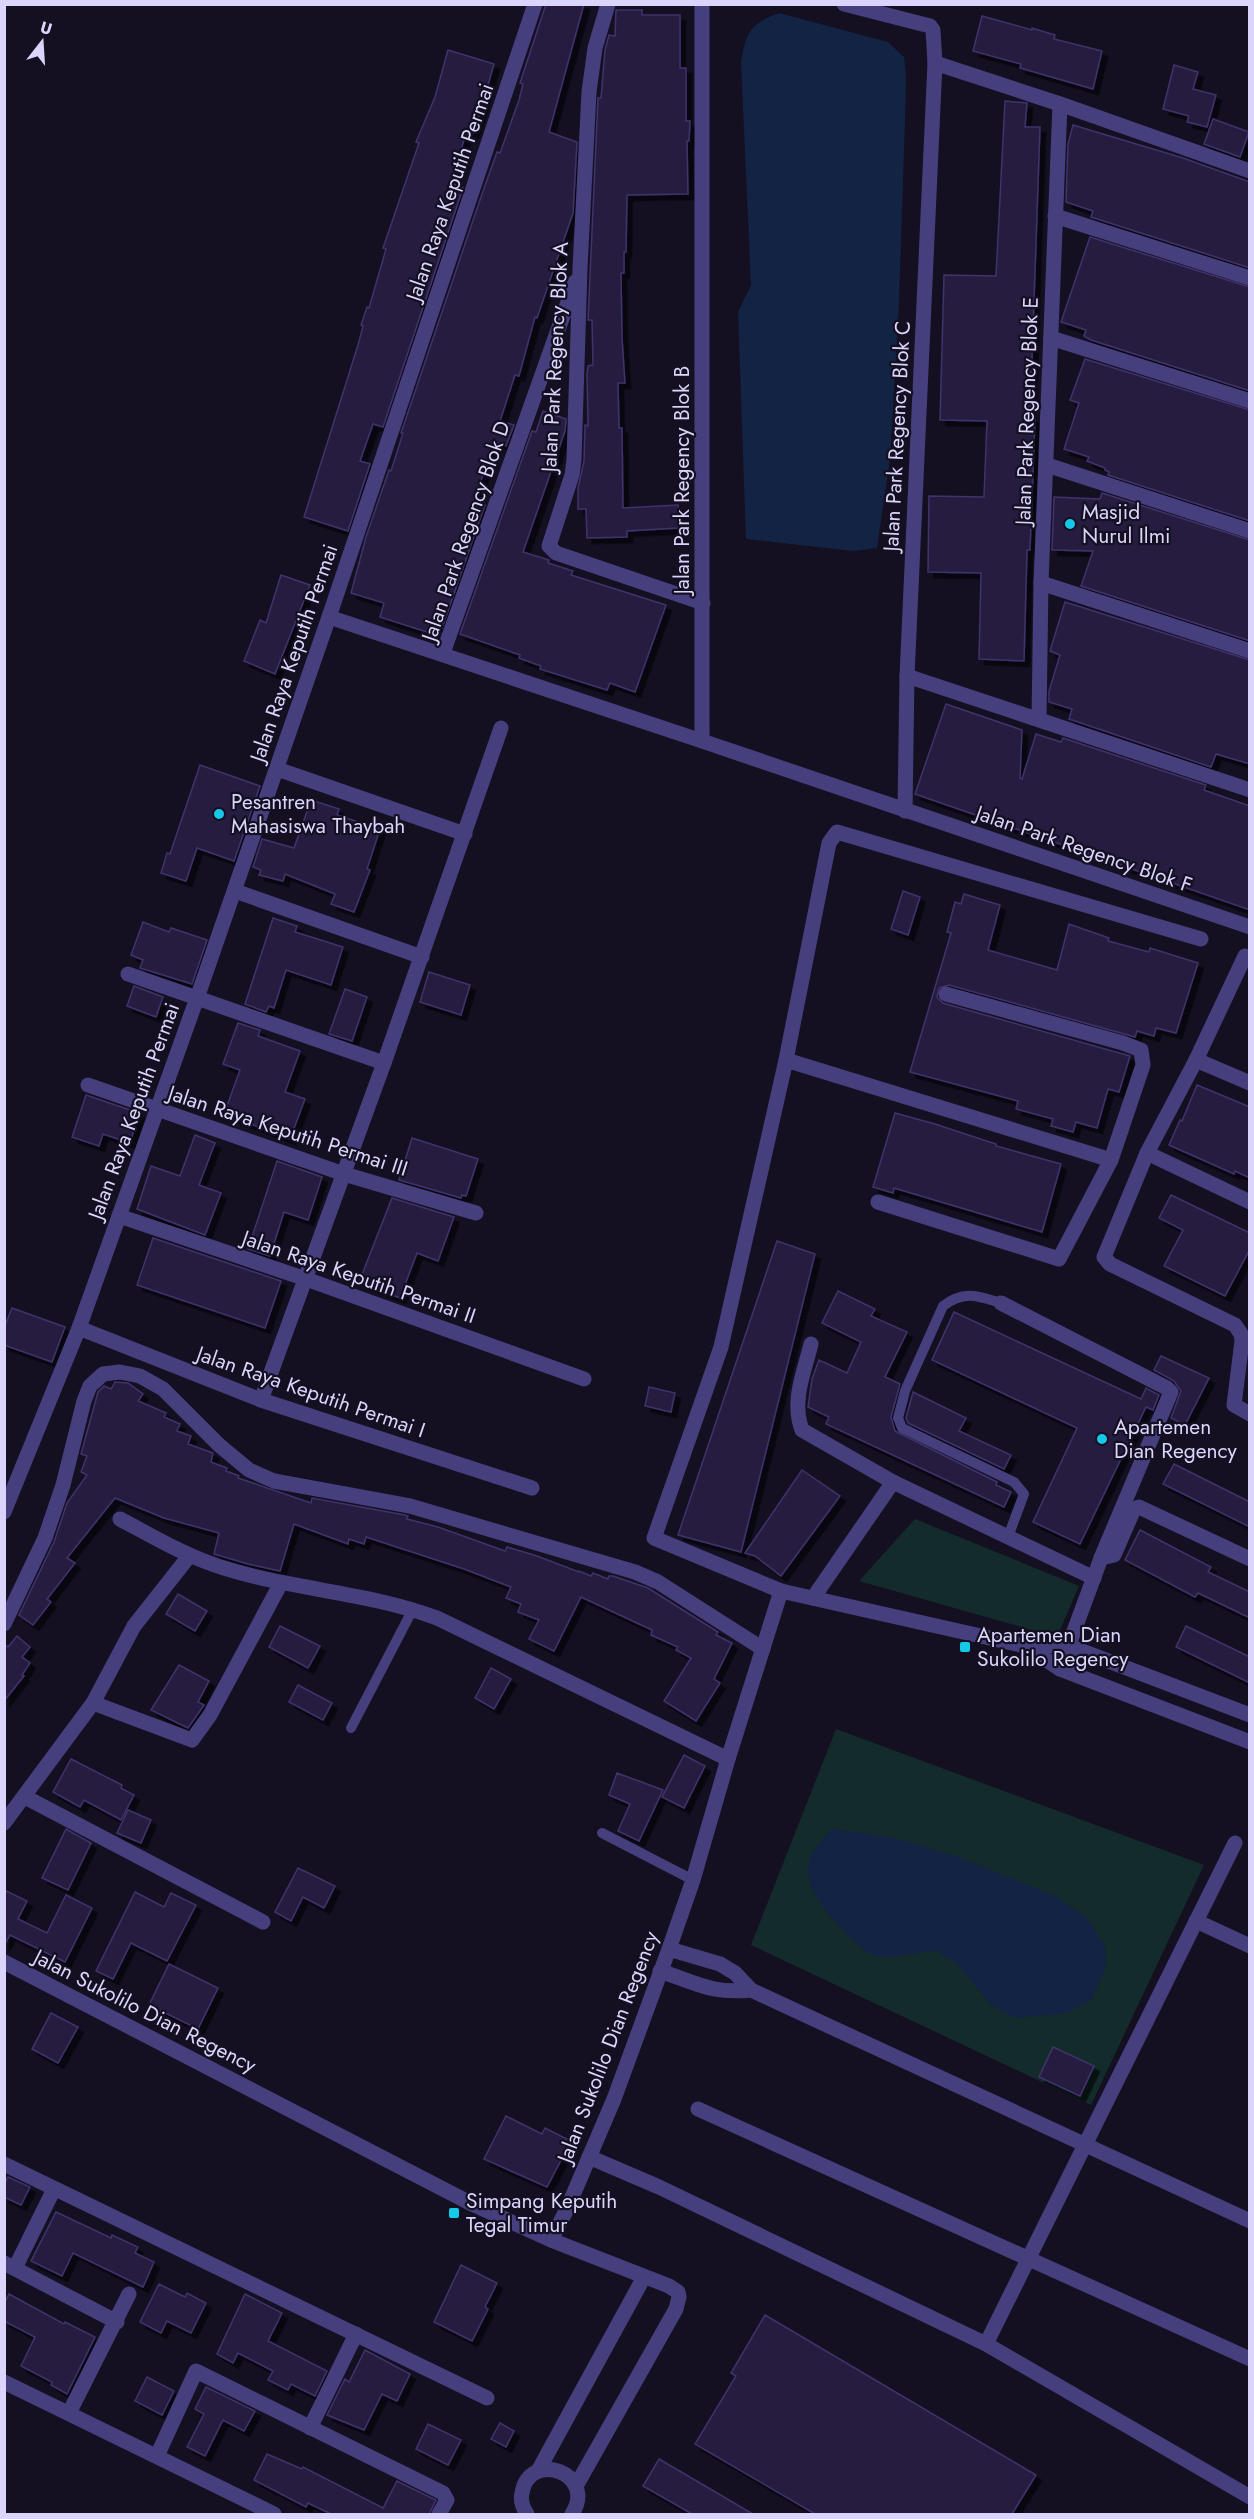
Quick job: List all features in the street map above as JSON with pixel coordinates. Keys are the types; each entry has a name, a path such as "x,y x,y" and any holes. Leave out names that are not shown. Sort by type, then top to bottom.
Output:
{"street":[{"name":"Jalan Raya Keputih Permai","path":"4,1512 79,1328 235,891 535,4"},
{"name":"Jalan Park Regency Blok A","path":"608,4 591,65 580,268 574,460 572,475 549,546 556,553 703,603"},
{"name":"Jalan Park Regency Blok C","path":"844,4 931,27 936,63 907,676 905,811"},
{"name":"Jalan Park Regency Blok B","path":"702,5 702,741"},
{"path":"936,63 1250,171"},
{"name":"Jalan Park Regency Blok E","path":"1039,719 1041,583 1060,104"},
{"path":"1055,216 1250,278"},
{"name":"Jalan Park Regency Blok D","path":"580,268 443,653 702,741"},
{"path":"1051,338 1250,401"},
{"path":"1047,465 1250,531"},
{"path":"1041,583 1250,651"},
{"path":"329,617 443,653"},
{"path":"907,676 1250,790"},
{"path":"261,1400 422,957 501,728"},
{"path":"702,741 905,811"},
{"path":"277,769 465,834"},
{"name":"Jalan Park Regency Blok F","path":"905,811 1250,927"},
{"path":"1201,939 837,832 828,843 786,1060 721,1347 654,1537 781,1591 1025,1646 1069,1646 1250,1715"},
{"path":"235,891 422,957"},
{"path":"1248,953 1196,1060 1147,1153 1104,1257 1110,1264 1235,1325 1241,1334 1242,1341 1234,1405 1250,1414"},
{"path":"128,974 384,1063"},
{"path":"878,1202 1059,1259 1111,1160 1143,1065 1141,1050 946,994"},
{"path":"786,1060 1111,1160"},
{"path":"1196,1060 1250,1083"},
{"name":"Jalan Raya Keputih Permai III","path":"88,1085 344,1174 476,1213"},
{"path":"1147,1153 1250,1202"},
{"name":"Jalan Raya Keputih Permai II","path":"119,1216 584,1379"},
{"path":"1001,1303 1171,1391 1101,1558 1060,1669"},
{"name":"Jalan Raya Keputih Permai I","path":"79,1328 261,1400 532,1488"},
{"path":"811,1344 796,1403 797,1418 802,1430 893,1482 1094,1578"},
{"path":"4,1624 45,1538 63,1485 84,1401 90,1386 103,1374 120,1372 140,1376 163,1389 219,1445 249,1470 266,1478 301,1487 410,1506 635,1572 658,1582 764,1649"},
{"path":"813,1598 893,1482"},
{"path":"1101,1558 1114,1555 1134,1509 1139,1507 1250,1559"},
{"path":"120,1519 190,1555 223,1568 281,1583 358,1595 413,1609 437,1618 728,1760"},
{"path":"4,1823 93,1703 134,1626 190,1555"},
{"path":"93,1703 192,1740 210,1715 281,1583"},
{"name":"Jalan Sukolilo Dian Regency","path":"4,1962 461,2198 551,2240 614,2098 669,1949 693,1880 781,1591"},
{"path":"1025,1646 1060,1669 1250,1742"},
{"path":"25,1797 263,1922"},
{"path":"986,2343 1235,1843"},
{"path":"1196,1921 1250,1946"},
{"path":"669,1949 720,1964 735,1973 751,1990 1250,2221"},
{"path":"660,1971 710,1990 729,1992 751,1990"},
{"path":"698,2109 1250,2359"},
{"path":"588,2157 670,2192 986,2343 1250,2497"},
{"path":"4,2164 487,2398"},
{"path":"54,2189 10,2265 117,2322"},
{"path":"551,2240 673,2288 678,2292 679,2297 678,2305 576,2486"},
{"path":"538,2471 644,2277"},
{"path":"69,2414 129,2294"},
{"path":"310,2428 356,2334"},
{"path":"157,2456 196,2371 443,2493 447,2500 439,2514"},
{"path":"4,2382 274,2514"},
{"path":"527,2514 523,2509 521,2498 523,2487 529,2477 538,2471 549,2469 569,2476 576,2486 578,2512"}],"lane":[{"path":"1001,1303 975,1295 955,1297 943,1306 905,1391 898,1418 902,1428 1014,1482 1024,1494 1008,1537"},
{"path":"351,1728 413,1609"},
{"path":"602,1833 693,1880"}],"green space":[{"path":"915,1519 1079,1586 1057,1637 859,1581"},
{"path":"836,1729 1204,1865 1091,2105 751,1945"}],"water":[{"path":"779,13 888,42 904,57 906,75 899,302 890,459 877,548 853,551 746,539 738,312 751,285 741,63 747,37 751,31 761,21"},
{"path":"833,1829 891,1837 959,1857 1055,1896 1087,1918 1105,1945 1106,1968 1092,1999 1068,2013 1015,2018 992,2006 957,1964 937,1951 882,1957 866,1951 823,1907 810,1882 808,1869 811,1856 819,1843"}],"building":[{"path":"546,4 584,4 549,132 577,142 573,213 537,318 535,317 519,376 515,375 500,421 514,425 506,446 494,442 474,501 485,505 442,628 432,625 430,633 380,617 384,603 351,593 366,537 389,470 391,471 403,433 401,433 482,194 519,100 523,84 520,83"},
{"path":"616,10 642,10 642,15 680,15 680,68 686,68 686,121 690,121 689,141 687,141 688,194 627,195 626,252 624,252 624,273 621,273 625,383 618,383 619,428 622,428 623,508 678,505 679,528 627,531 627,537 587,538 586,509 578,509 578,488 584,461 585,425 588,426 587,373 588,366 593,365 592,320 588,320 598,98 601,98 605,50 609,35 615,36"},
{"path":"982,16 1032,30 1032,28 1055,35 1054,39 1102,51 1093,89 1020,68 1021,64 973,51"},
{"path":"448,50 494,64 473,133 467,131 450,183 463,188 383,427 373,424 360,461 370,464 348,531 304,517 358,345 363,326 361,325 367,307 369,308 386,249 383,248 419,143 416,142 435,97"},
{"path":"1174,65 1198,72 1193,89 1216,95 1207,127 1187,122 1189,116 1163,109"},
{"path":"1005,101 1027,103 1025,127 1040,127 1030,417 1035,418 1030,550 1027,550 1024,661 979,659 981,573 928,572 929,496 984,497 987,421 940,420 944,275 996,276"},
{"path":"1213,119 1249,132 1240,157 1204,144"},
{"path":"1073,125 1183,158 1250,182 1250,268 1091,217 1093,211 1066,202 1068,144"},
{"path":"1090,237 1250,287 1250,391 1091,340 1084,336 1086,330 1061,322"},
{"path":"1085,359 1250,410 1250,521 1108,475 1109,472 1105,468 1087,461 1089,457 1064,449 1079,403 1070,400"},
{"path":"543,411 566,419 565,431 523,552 573,571 571,575 666,605 635,692 610,683 607,690 540,669 541,666 519,658 520,655 460,634 532,431 536,432"},
{"path":"1102,493 1250,540 1250,641 1081,586 1093,551 1052,550 1054,497 1100,499"},
{"path":"281,575 310,585 275,674 244,661 260,620 266,623"},
{"path":"1065,602 1250,660 1250,764 1216,754 1211,767 1069,719 1072,709 1049,702 1049,691 1060,655 1050,651"},
{"path":"946,704 1022,730 1020,778 1022,779 1036,734 1061,742 1063,738 1206,785 1204,790 1250,806 1250,910 915,794"},
{"name":"Pesantren Mahasiswa Thaybah","path":"200,765 260,786 234,861 197,848 186,881 161,873 167,853 170,854"},
{"path":"311,800 339,809 337,815 380,829 367,869 370,870 354,912 331,904 335,894 285,874 283,881 259,875 261,870 253,867 262,839 294,848"},
{"path":"903,891 920,897 908,935 891,929"},
{"path":"964,894 1000,905 988,950 1057,970 1069,924 1109,938 1108,941 1149,952 1150,948 1198,963 1176,1033 1156,1028 1154,1036 1137,1031 1135,1037 949,985 939,988 937,997 943,1003 1130,1056 1119,1092 1108,1089 1097,1128 1076,1122 1073,1132 1051,1126 1053,1119 1016,1109 1018,1101 910,1072 951,933 947,932 955,902 961,904"},
{"path":"273,918 297,926 295,932 343,947 331,985 286,970 274,1008 269,1006 266,1012 245,1004"},
{"path":"143,922 169,932 171,928 207,940 192,984 140,968 143,960 131,955"},
{"path":"429,972 470,985 461,1015 420,1002"},
{"path":"134,986 163,997 156,1017 127,1006"},
{"path":"345,989 367,997 352,1041 329,1034"},
{"path":"238,1023 260,1030 258,1036 300,1051 285,1092 305,1099 290,1139 224,1114 240,1070 223,1064"},
{"path":"1197,1085 1250,1107 1250,1178 1235,1171 1234,1174 1169,1145"},
{"path":"86,1095 139,1113 130,1143 103,1134 99,1146 72,1137"},
{"path":"895,1113 935,1124 996,1144 996,1146 1061,1164 1042,1232 894,1188 893,1193 873,1187"},
{"path":"195,1135 215,1143 199,1185 221,1193 205,1235 137,1209 151,1166 180,1176"},
{"path":"412,1138 478,1159 466,1196 462,1195 461,1198 399,1180"},
{"path":"277,1161 322,1177 308,1220 284,1212 270,1256 248,1249"},
{"path":"1171,1195 1250,1233 1250,1249 1225,1296 1164,1266 1183,1230 1159,1218"},
{"path":"392,1198 454,1217 438,1261 417,1253 400,1298 359,1282"},
{"path":"153,1238 281,1281 265,1328 137,1285"},
{"path":"777,1241 815,1254 741,1552 678,1535"},
{"path":"838,1291 875,1309 871,1316 907,1332 885,1377 900,1384 891,1417 895,1431 997,1482 996,1485 1011,1492 1004,1507 826,1424 829,1417 808,1407 812,1379 819,1360 847,1373 861,1342 822,1323"},
{"path":"12,1308 65,1327 52,1362 4,1345 4,1328"},
{"name":"Apartemen Dian Regency","path":"954,1312 1141,1399 1146,1388 1159,1395 1153,1410 1146,1407 1080,1544 1033,1522 1077,1428 932,1360"},
{"path":"1161,1356 1209,1378 1185,1425 1171,1418 1181,1391 1174,1381 1154,1370"},
{"path":"115,1382 128,1383 143,1394 138,1401 166,1413 164,1417 180,1424 177,1431 191,1436 188,1444 213,1453 211,1462 227,1468 226,1471 239,1476 238,1478 311,1503 312,1498 405,1515 408,1516 407,1519 438,1527 505,1551 507,1547 591,1576 593,1573 608,1579 609,1576 613,1576 648,1588 718,1632 716,1635 732,1643 714,1679 720,1683 696,1721 664,1701 691,1658 676,1650 678,1647 651,1635 652,1630 581,1597 554,1651 529,1639 539,1620 518,1612 521,1604 506,1598 511,1587 464,1569 366,1537 364,1544 349,1539 348,1544 294,1524 280,1571 214,1554 219,1533 164,1518 115,1498 67,1558 75,1563 47,1599 51,1602 33,1625 19,1615 54,1542 67,1503 87,1475 81,1472 87,1456 81,1454 98,1392 104,1386 111,1389"},
{"path":"649,1387 675,1393 671,1412 645,1406"},
{"path":"913,1392 966,1418 959,1431 1011,1455 1004,1469 908,1423 906,1418"},
{"path":"1174,1464 1250,1502 1250,1527 1163,1484"},
{"path":"802,1470 840,1496 781,1576 755,1556 745,1553"},
{"path":"1140,1530 1211,1567 1208,1572 1250,1592 1250,1618 1198,1593 1195,1597 1125,1560"},
{"path":"178,1594 207,1611 195,1631 166,1614"},
{"path":"280,1626 320,1646 308,1668 269,1647"},
{"path":"1186,1626 1250,1657 1250,1683 1176,1647"},
{"path":"17,1636 30,1647 22,1657 30,1663 22,1675 24,1676 4,1701 4,1644 8,1647"},
{"path":"179,1665 209,1681 198,1702 204,1705 188,1728 151,1710"},
{"path":"491,1668 511,1679 494,1709 475,1698"},
{"path":"298,1685 332,1703 323,1720 289,1702"},
{"path":"684,1755 705,1766 684,1808 662,1797"},
{"path":"71,1759 122,1785 121,1788 134,1795 121,1820 84,1800 80,1807 53,1792"},
{"path":"617,1773 663,1790 639,1841 618,1831 630,1804 609,1795"},
{"path":"128,1810 151,1820 141,1843 117,1833"},
{"path":"66,1829 91,1843 68,1890 42,1878"},
{"path":"298,1868 335,1886 324,1908 303,1897 291,1921 275,1912"},
{"path":"4,1890 27,1901 18,1919 47,1933 66,1895 92,1908 65,1962 10,1935 4,1946"},
{"path":"135,1892 164,1907 171,1893 196,1905 167,1961 131,1943 113,1979 96,1971"},
{"path":"169,1964 218,1988 198,2029 149,2005"},
{"path":"51,2013 78,2027 58,2063 32,2049"},
{"path":"1053,2047 1094,2066 1080,2096 1039,2077"},
{"path":"506,2116 542,2134 545,2128 571,2141 547,2187 484,2159"},
{"path":"8,2177 30,2187 21,2205 4,2197 4,2185"},
{"path":"56,2212 111,2238 112,2235 138,2247 135,2253 154,2262 143,2287 73,2253 62,2276 31,2261"},
{"path":"461,2265 497,2283 485,2307 488,2309 472,2341 434,2322"},
{"path":"159,2284 185,2297 187,2293 206,2303 191,2333 167,2321 161,2333 140,2322"},
{"path":"9,2294 64,2324 65,2322 95,2337 67,2394 51,2385 52,2382 21,2366 35,2337 4,2321 4,2304"},
{"path":"245,2294 282,2313 268,2341 327,2371 315,2396 291,2384 288,2390 268,2380 273,2371 238,2353 233,2363 217,2354"},
{"path":"765,2315 1036,2475 1012,2514 815,2514 695,2444 736,2376 731,2373"},
{"path":"365,2350 410,2374 397,2401 382,2394 364,2430 327,2415 345,2379 349,2382"},
{"path":"147,2377 174,2391 162,2415 135,2401"},
{"path":"206,2387 255,2411 244,2431 223,2420 205,2456 187,2447 204,2414 195,2409"},
{"path":"500,2423 514,2431 506,2447 491,2439"},
{"path":"428,2424 461,2440 448,2465 416,2449"},
{"path":"267,2454 302,2469 303,2467 383,2508 397,2481 436,2500 429,2514 331,2514 308,2503 306,2507 254,2480"},
{"path":"659,2459 753,2514 692,2514 643,2486"}],"place":[{"name":"Masjid Nurul Ilmi","path":"1070,524"},
{"name":"Pesantren Mahasiswa Thaybah","path":"219,814"},
{"name":"Apartemen Dian Regency","path":"1102,1439"},
{"name":"Apartemen Dian Sukolilo Regency","path":"965,1647"},
{"name":"Simpang Keputih Tegal Timur","path":"454,2213"}]}
